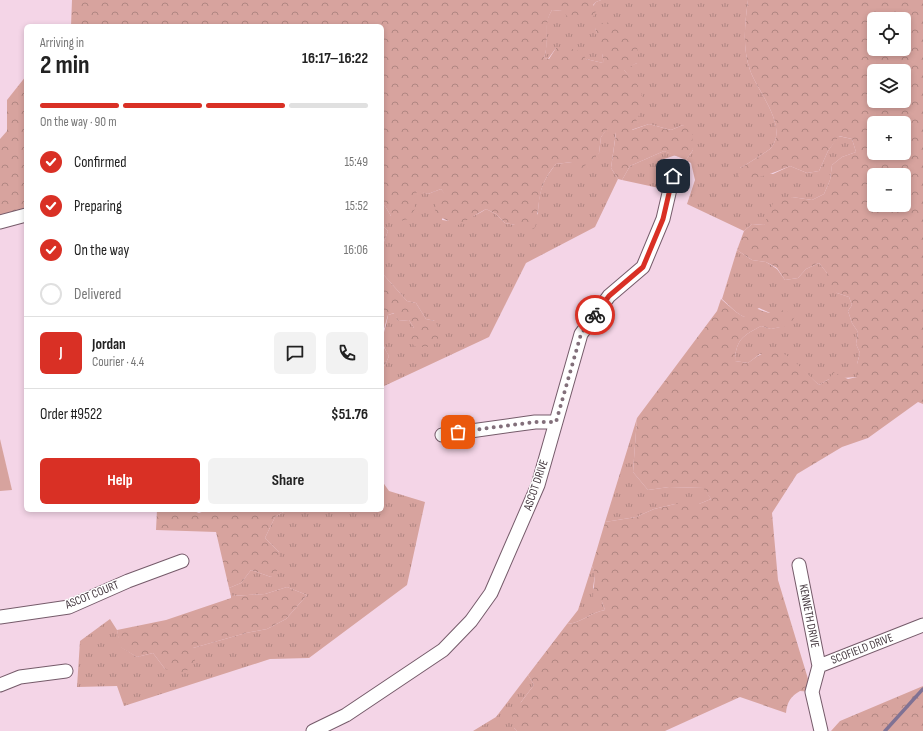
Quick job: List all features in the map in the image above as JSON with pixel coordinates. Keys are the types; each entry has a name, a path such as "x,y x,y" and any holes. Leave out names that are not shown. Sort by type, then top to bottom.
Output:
{"street":[{"name":"ASCOT DRIVE","path":"313,731 346,715 443,650 471,621 491,593 538,485 581,334 609,296 643,267 663,219 673,176"},
{"path":"0,222 24,216"},
{"path":"442,435 535,422 556,422"},
{"name":"ASCOT COURT","path":"0,617 69,607 128,581 182,561"},
{"name":"KENNETH DRIVE","path":"800,565 819,666"},
{"name":"SCOFIELD DRIVE","path":"821,731 812,692 819,666 923,625"},
{"path":"0,685 20,677 66,671"}],"green space":[{"path":"72,0 601,0 593,5 596,11 593,17 568,17 562,11 552,10 547,22 546,52 544,58 549,59 556,48 565,47 582,52 586,59 603,63 603,56 597,40 595,28 600,24 606,23 613,23 619,26 635,41 638,55 637,63 624,70 637,84 642,98 641,108 632,130 649,124 671,130 683,125 692,133 693,150 686,160 664,151 630,166 622,180 618,179 611,168 616,133 609,127 601,137 599,153 580,170 572,162 556,164 550,172 545,180 540,194 535,228 525,232 515,225 505,223 496,214 486,209 458,225 443,219 435,213 436,202 445,195 441,189 428,194 417,191 414,199 415,209 408,219 397,222 384,206 384,24 71,24"},
{"path":"601,0 748,0 745,35 747,61 774,119 776,139 771,148 740,168 773,174 790,166 807,173 819,171 828,151 838,136 852,139 856,152 842,157 832,165 830,180 824,194 812,200 792,197 764,225 752,224 744,231 687,204 695,180 691,163 686,160 693,150 683,125 671,130 649,124 631,130 640,112 641,98 636,85 623,69 637,63 595,28 602,50 603,63 586,59 556,48 548,59 544,58 546,52 547,22 552,10 562,11 593,6 596,2"},
{"path":"748,0 923,0 923,404 918,402 868,438 842,447 797,474 772,513 778,580 812,692 800,691 794,695 788,703 786,713 740,697 665,731 517,731 514,728 512,714 534,685 528,675 567,624 577,622 605,610 602,602 593,598 595,578 592,566 605,522 636,517 654,509 675,504 699,504 711,499 703,488 669,487 648,490 633,472 637,418 717,311 721,299 744,317 748,312 754,309 770,313 784,310 795,316 790,325 771,329 761,326 745,336 737,348 735,361 748,363 765,352 777,351 787,356 819,385 829,379 833,372 848,379 857,377 857,364 860,353 856,344 858,332 852,323 848,311 852,305 849,297 837,293 828,286 827,273 819,263 806,269 798,278 785,280 777,268 766,262 752,260 737,250 744,231 752,224 764,225 774,201 792,197 812,200 824,194 830,180 832,165 842,157 856,152 852,139 839,136 828,151 819,171 807,173 790,166 764,176 737,181 740,168 771,148 776,139 774,119 747,61 745,26"},
{"path":"24,79 24,216 0,222 0,139 7,131 7,100"},
{"path":"609,126 616,132 611,168 618,179 595,227 526,263 489,337 384,386 384,366 389,356 384,345 384,332 388,315 395,313 398,321 409,320 414,328 435,321 426,319 416,303 407,301 384,275 384,242 388,231 384,227 384,206 391,216 413,199 417,190 428,194 441,189 446,195 442,220 465,219 486,209 496,214 505,223 515,225 538,214 539,199 544,181 556,164 572,162 599,153 601,137"},
{"path":"664,151 676,155 661,160 656,174 659,188 622,180 630,166"},
{"path":"384,227 388,231 384,242"},
{"path":"737,250 752,260 766,262 777,269 785,280 798,278 806,269 819,263 827,273 837,293 849,297 852,305 848,311 852,323 858,332 856,344 860,353 857,364 857,377 829,379 819,385 788,357 760,354 748,363 735,361 739,343 745,336 761,326 771,329 780,327 770,313 759,308 744,317 722,299"},
{"path":"384,275 407,301 416,303 426,319 435,321 440,332 437,343 427,347 416,347 409,341 414,328 409,320 398,321 394,313 388,315 384,329"},
{"path":"384,347 389,356 384,366"},
{"path":"637,418 633,472 648,490 669,487 704,488 711,499 699,504 675,504 654,509 636,517 605,522"},
{"path":"0,439 12,490 0,491"},
{"path":"384,484 389,491 425,502 407,585 309,658 270,659 124,706 117,686 77,687 80,641 110,619 117,630 121,647 137,657 153,653 165,669 193,648 246,633 267,629 286,619 307,595 287,587 265,594 231,596 229,588 241,583 251,570 271,577 279,552 265,538 275,517 284,512 384,512"},
{"path":"157,512 284,512 275,517 265,538 279,552 281,566 271,577 251,570 241,583 229,588 216,532 156,530"},
{"path":"592,566 595,574 593,588 605,610 577,622 567,624 578,610"},
{"path":"287,587 307,595 286,619 267,629 246,633 193,648 195,661 185,673 165,669 153,653 137,657 120,647 117,630 166,620 231,598 231,596 265,594"},
{"path":"528,675 534,685 521,702 514,728 517,731 473,731 496,717"},
{"path":"923,686 923,731 831,731 840,721"}],"waterway":[{"path":"885,731 923,689"}],"way so far":[{"path":"458,432 535,422 556,422 581,334 595,315"}],"route":[{"path":"595,315 609,296 643,267 663,219 673,176"}]}
